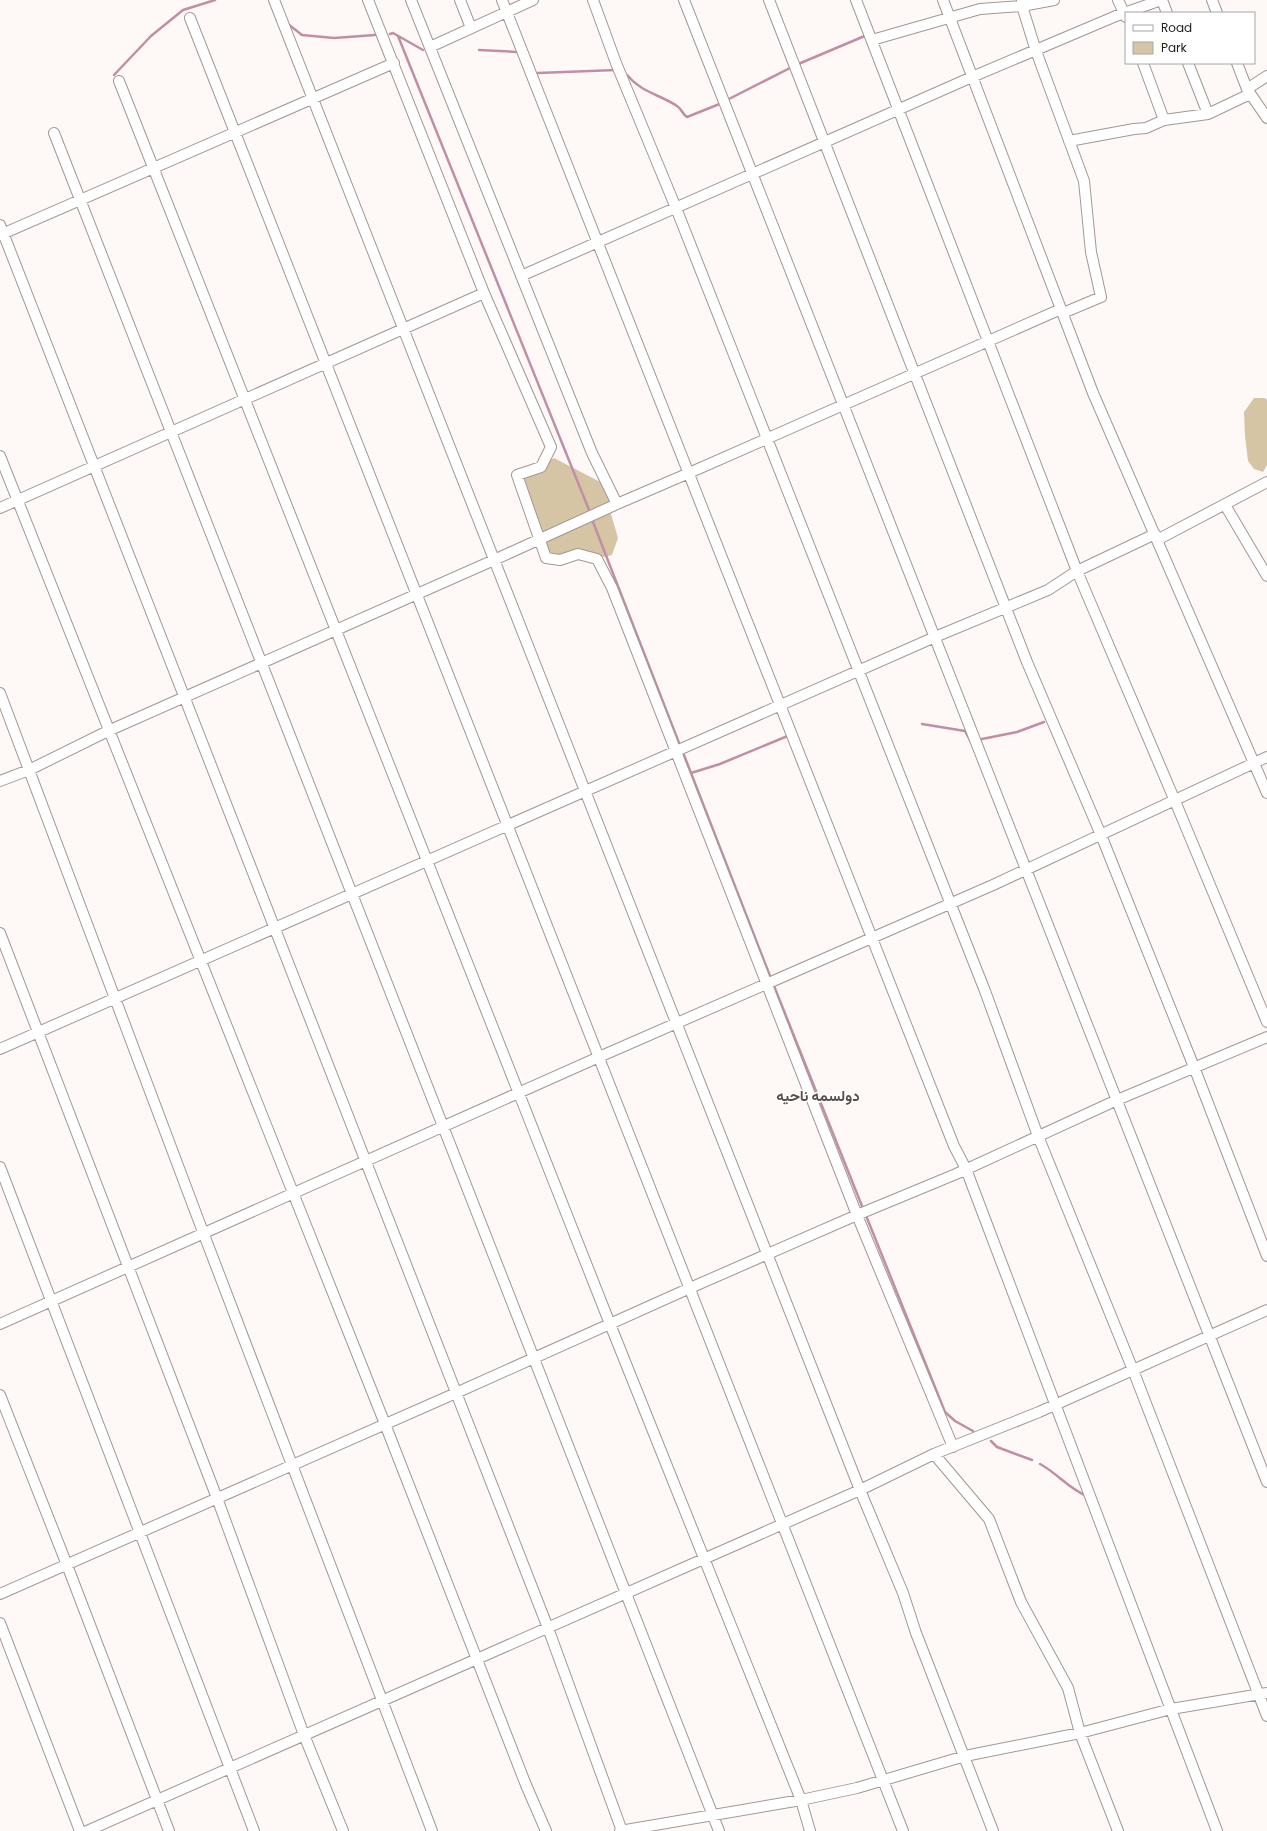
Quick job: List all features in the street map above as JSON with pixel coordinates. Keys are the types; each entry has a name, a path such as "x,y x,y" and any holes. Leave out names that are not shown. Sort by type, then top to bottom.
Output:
{"street":[{"path":"274,0 767,1255 860,1490 903,1593 916,1633 993,1831"},
{"path":"368,0 484,293 551,447 541,467 517,475 538,540 546,558 560,560 578,554 597,560 612,588 857,1215 953,1447"},
{"path":"411,0 592,454 617,504"},
{"path":"460,0 471,28"},
{"path":"502,0 954,1146 966,1169 1217,1831"},
{"path":"430,47 533,0"},
{"path":"593,0 616,63 676,208 985,990 1038,1136 1263,1694 1267,1716"},
{"path":"684,0 1267,1482"},
{"path":"769,0 1030,669 1101,835 1194,1067 1267,1256"},
{"path":"856,0 1077,571 1267,1022"},
{"path":"943,0 1093,393 1267,793"},
{"path":"872,40 980,9 1054,0"},
{"path":"521,276 972,77 1125,15 1118,0"},
{"path":"1132,12 1162,0 1167,12"},
{"path":"1212,0 1217,12"},
{"path":"0,781 29,770 108,730 494,560 617,504 988,341 1101,297 1091,252 1084,182 1036,51 1022,3"},
{"path":"190,18 903,1831"},
{"path":"394,63 235,131 80,200 1,231 548,1628 621,1831 801,1800 883,1780 965,1756 1080,1733 1171,1709 1263,1694"},
{"path":"1143,64 1164,120"},
{"path":"1188,64 1208,114"},
{"path":"1237,64 1249,92 1267,118"},
{"path":"1070,141 1134,128 1146,128 1164,120 1208,114 1249,92 1267,76"},
{"path":"119,81 518,1093 801,1800 810,1831"},
{"path":"54,133 719,1831"},
{"path":"0,508 484,293"},
{"path":"0,456 199,960 385,1424 526,1785 546,1831"},
{"path":"0,1049 780,705 1048,590 1077,571 1225,505 1267,482"},
{"path":"1225,505 1267,576"},
{"path":"0,693 203,1232 432,1831"},
{"path":"0,1324 203,1232 1027,869 1267,757"},
{"path":"0,933 217,1498 304,1735 343,1831"},
{"path":"0,1594 690,1288 966,1169 1117,1100 1267,1037"},
{"path":"0,1167 254,1831"},
{"path":"87,1831 860,1490 934,1454 1056,1404 1267,1310"},
{"path":"0,1395 169,1831"},
{"path":"934,1454 989,1519 1021,1602 1068,1688 1080,1733 1118,1831"},
{"path":"0,1623 80,1831"}],"green space":[{"path":"1254,398 1265,398 1267,400 1267,465 1263,472 1254,469 1248,461 1244,412"},
{"path":"554,458 606,485 611,514 618,538 612,555 604,557 578,552 559,556 548,554 522,477"}],"waterway":[{"path":"114,75 151,36 183,10 215,0"},
{"path":"288,24 302,35 334,38 375,35"},
{"path":"390,34 393,33 423,50"},
{"path":"796,65 867,35"},
{"path":"398,36 589,510"},
{"path":"479,50 518,52 519,54"},
{"path":"727,100 792,67"},
{"path":"538,73 616,70"},
{"path":"627,75 645,90 677,106 687,117 722,103"},
{"path":"593,522 679,743"},
{"path":"977,740 1017,732 1044,722"},
{"path":"922,724 965,731 971,742"},
{"path":"691,773 720,764 790,735"},
{"path":"684,755 770,976"},
{"path":"774,986 862,1206"},
{"path":"867,1218 945,1412 955,1421 973,1431"},
{"path":"991,1441 997,1447 1032,1460"},
{"path":"1040,1464 1074,1489 1087,1496"}],"district":[{"name":"دولسمه ناحیه","path":"818,1095"}]}
